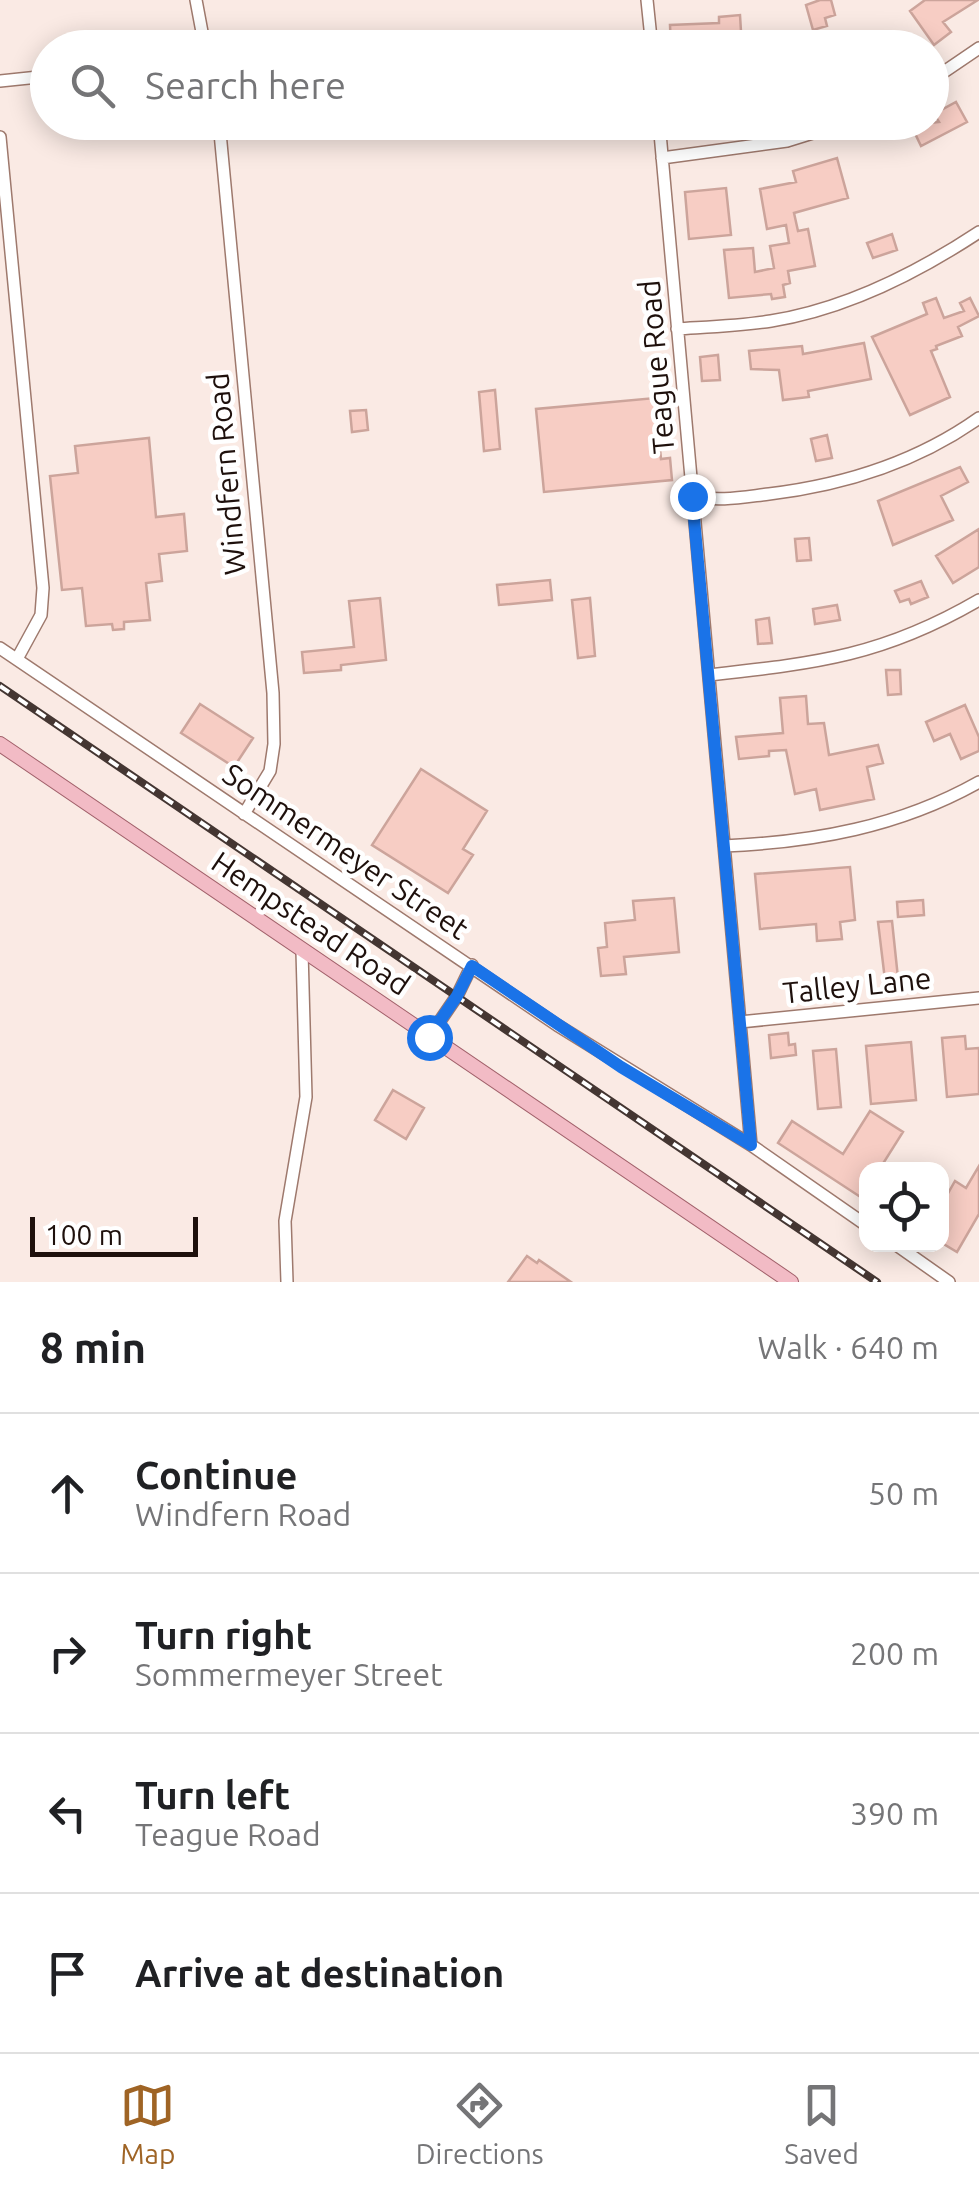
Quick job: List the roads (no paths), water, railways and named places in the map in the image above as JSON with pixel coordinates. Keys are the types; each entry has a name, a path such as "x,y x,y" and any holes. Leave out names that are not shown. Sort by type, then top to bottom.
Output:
{"main road":[{"name":"Hempstead Road","path":"0,744 791,1282"}],"street":[{"path":"196,0 202,30"},
{"path":"648,0 650,30"},
{"path":"949,68 979,48"},
{"path":"0,81 30,78"},
{"path":"0,137 43,588 41,615 17,659"},
{"name":"Windfern Road","path":"220,140 273,693 270,771 244,814"},
{"name":"Teague Road","path":"660,140 751,1145"},
{"path":"662,158 790,140"},
{"path":"677,329 770,322 828,306 909,273 979,232"},
{"path":"692,496 714,501 847,480 926,449 979,418"},
{"path":"709,675 800,665 879,648 939,623 979,600"},
{"name":"Sommermeyer Street","path":"0,648 605,1057 751,1145 859,1220"},
{"path":"724,846 782,843 854,832 898,819 979,782"},
{"path":"287,1282 285,1221 306,1097 302,952"},
{"path":"429,1037 472,966"},
{"name":"Talley Lane","path":"740,1022 979,998"},
{"path":"906,1252 949,1282"}],"railway":[{"path":"0,686 877,1282"}]}
